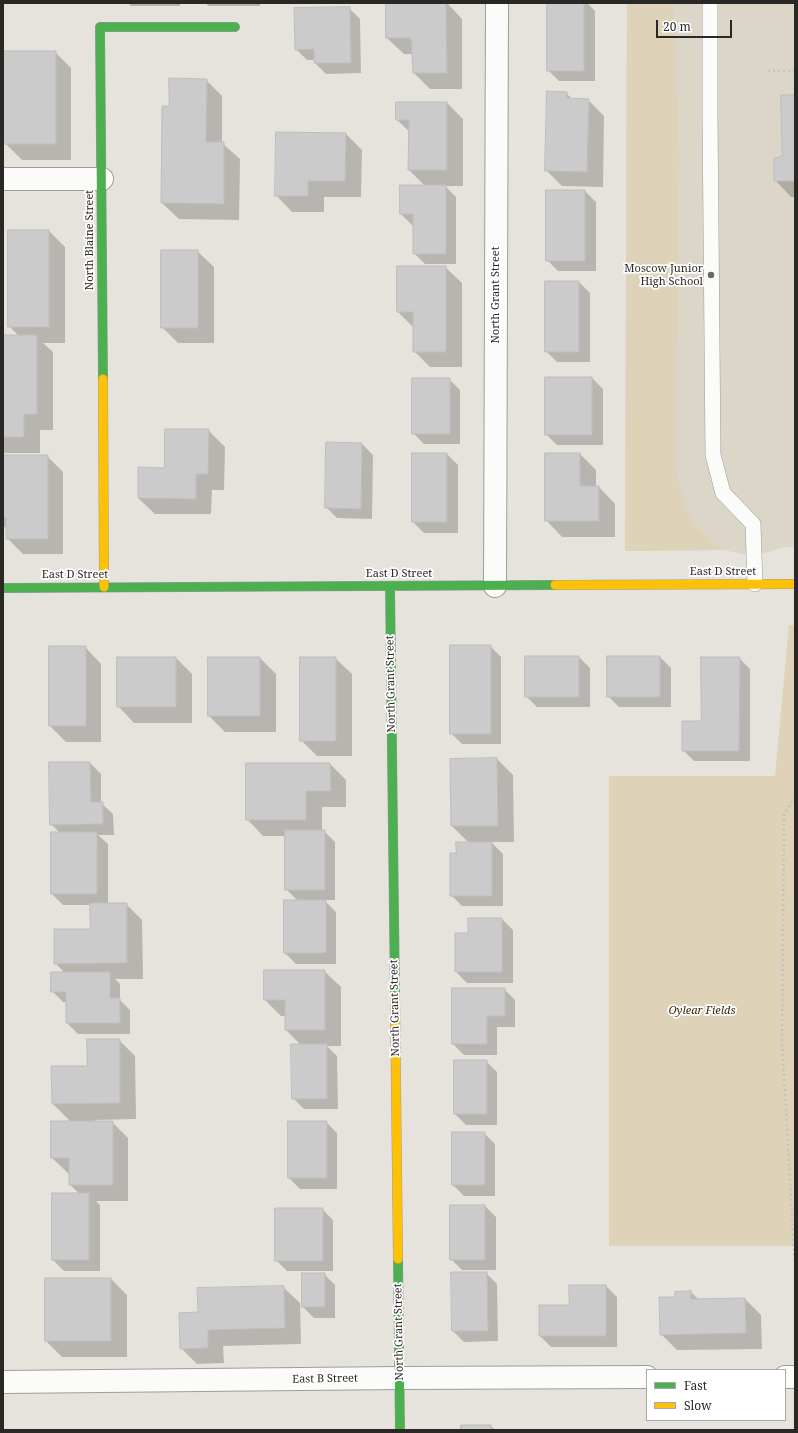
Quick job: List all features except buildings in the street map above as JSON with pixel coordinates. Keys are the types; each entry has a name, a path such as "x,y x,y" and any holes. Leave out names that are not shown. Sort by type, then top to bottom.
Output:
{"street":[{"name":"North Grant Street","path":"495,586 497,4"},
{"name":"North Blaine Street","path":"104,587 100,27 235,27"},
{"path":"3,179 102,179"},
{"name":"East D Street","path":"3,588 795,584"},
{"name":"North Grant Street","path":"390,586 400,1430"},
{"name":"East B Street","path":"3,1382 646,1377"}],"lane":[{"path":"710,3 713,454 723,493 753,524 755,584"}],"path":[{"path":"768,71 795,71"},
{"path":"795,797 784,815 782,1042 795,1268"}],"shaded area":[{"name":"Moscow Junior High School","path":"627,3 795,3 795,547 785,547 754,556 723,550 625,551"}],"green space":[{"path":"627,3 673,3 679,156 676,469 690,517 701,531 723,550 625,551"},
{"name":"Oylear Fields","path":"789,625 795,625 795,1246 609,1246 609,776 775,776"}],"traffic: fast":[{"path":"103,379 100,27 235,27"},
{"path":"3,588 555,585"},
{"path":"390,586 395,997"},
{"path":"398,1259 400,1430"}],"traffic: slow":[{"path":"103,379 104,587"},
{"path":"555,585 795,584"},
{"path":"395,997 398,1259"}],"place":[{"name":"Moscow Junior High School","path":"711,275"}]}
